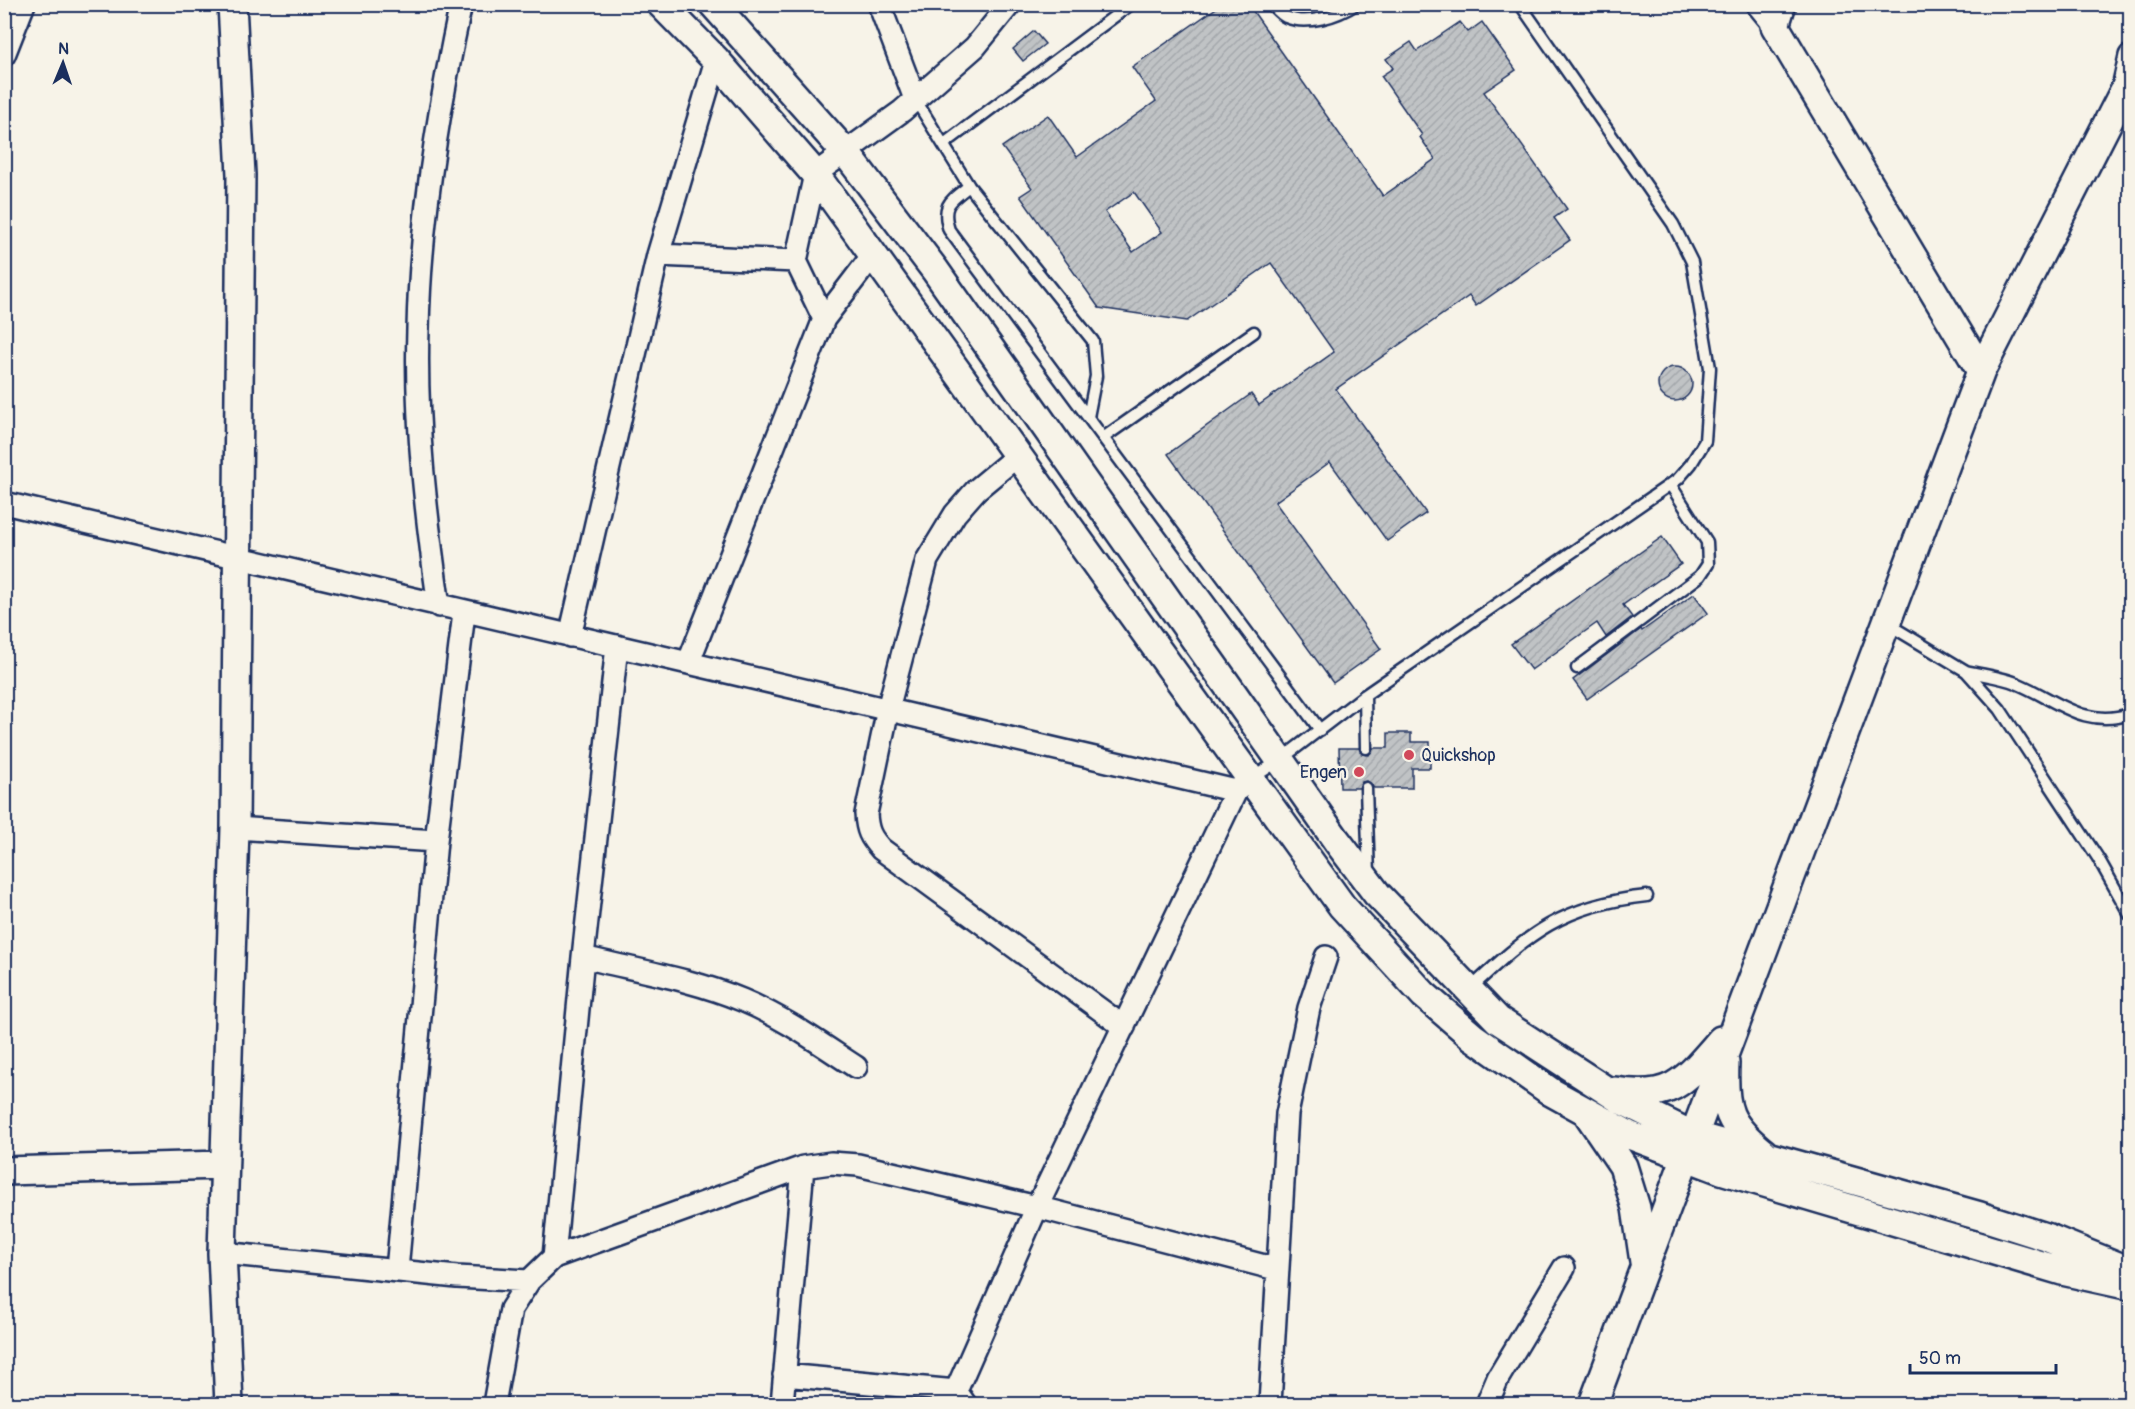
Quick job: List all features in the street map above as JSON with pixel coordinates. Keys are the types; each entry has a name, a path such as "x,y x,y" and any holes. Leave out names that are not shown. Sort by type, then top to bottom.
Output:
{"street":[{"path":"4,55 24,4"},
{"path":"229,1404 222,1253 235,828 241,175 232,4"},
{"path":"439,606 421,453 417,329 426,206 460,4"},
{"path":"661,4 716,60 815,174 1017,456 1243,785 1342,906 1425,995 1473,1036 1551,1092 1629,1135 1773,1160 1990,1219 2049,1238 2130,1271"},
{"path":"713,4 846,153 942,280 1370,884 1498,1020 1605,1089 1721,1170 2062,1271 2130,1286"},
{"path":"879,4 915,99"},
{"path":"824,319 796,261 815,174 846,153 915,99 975,48 1011,4"},
{"path":"1757,4 1778,15 1981,371"},
{"path":"1593,1404 1729,1036 1981,371 2126,87 2130,56"},
{"path":"570,636 658,255 716,60"},
{"path":"658,255 796,261"},
{"path":"689,661 824,319 872,256"},
{"path":"1017,456 976,490 955,514 927,560 888,709 866,814 869,836 881,849 1124,1027"},
{"path":"4,503 464,613 689,661 888,709 1243,785"},
{"path":"397,1270 436,841 464,613"},
{"path":"554,1257 583,957 617,646"},
{"path":"784,1375 960,1398 1037,1207 1243,785"},
{"path":"235,828 436,841"},
{"path":"583,957 741,999 776,1016 856,1067"},
{"path":"1270,1404 1276,1269 1287,1114 1309,1008 1326,957"},
{"path":"1605,1089 1641,1095 1670,1089 1692,1073 1729,1036"},
{"path":"1729,1036 1725,1097 1731,1119 1740,1133 1773,1160"},
{"path":"1586,1111 1623,1166 1635,1208 1645,1266"},
{"path":"494,1404 511,1309 529,1281 554,1257 803,1167 831,1164 858,1165 1037,1207 1276,1269"},
{"path":"4,1171 223,1166"},
{"path":"782,1404 803,1167"},
{"path":"222,1253 529,1281"},
{"path":"1487,1404 1498,1378 1564,1268"}],"lane":[{"path":"944,144 1131,4"},
{"path":"1271,4 1286,17 1308,21 1344,12 1356,4"},
{"path":"1243,785 1280,760 1365,695 1678,479 1699,453 1705,441 1709,413 1710,368 1692,262 1673,224 1520,4"},
{"path":"915,99 969,186 1093,341 1096,376 1088,417"},
{"path":"969,186 948,202 945,217 949,230 1320,730"},
{"path":"1103,438 1254,332"},
{"path":"1577,668 1700,576 1708,564 1707,542 1670,484"},
{"path":"1886,623 1966,670 2016,683 2075,714 2100,717 2130,714"},
{"path":"1966,670 2012,728 2098,858 2130,913"},
{"path":"1365,695 1366,748"},
{"path":"1366,788 1370,884"},
{"path":"1470,990 1509,952 1541,928 1572,913 1614,900 1647,897"}],"building":[{"path":"1222,4 1248,4 1383,196 1435,159 1420,137 1422,135 1381,76 1393,68 1386,59 1411,42 1417,51 1460,22 1468,32 1482,22 1516,70 1484,92 1567,209 1554,218 1570,240 1476,306 1469,296 1336,389 1426,513 1387,541 1330,462 1275,502 1381,649 1333,683 1168,454 1251,394 1259,405 1334,352 1271,263 1187,321 1099,308 1020,196 1032,188 1002,147 1048,115 1077,157 1156,101 1132,67","holes":["1134,192 1162,232 1133,252 1105,212"]},
{"path":"1034,31 1045,44 1023,61 1013,49"},
{"path":"1675,367 1687,372 1692,384 1687,396 1675,401 1663,396 1658,384 1663,372"},
{"path":"1662,537 1681,564 1623,605 1632,617 1606,637 1597,623 1531,670 1511,644"},
{"path":"1694,594 1708,613 1587,699 1573,680 1641,629 1642,631"},
{"path":"1388,733 1411,733 1411,742 1430,742 1430,768 1412,768 1412,788 1374,788 1366,781 1362,782 1359,788 1340,788 1339,748 1359,748 1362,754 1369,755 1373,748 1388,748"}],"place":[{"name":"Quickshop","path":"1409,755"},
{"name":"Engen","path":"1359,772"}]}
